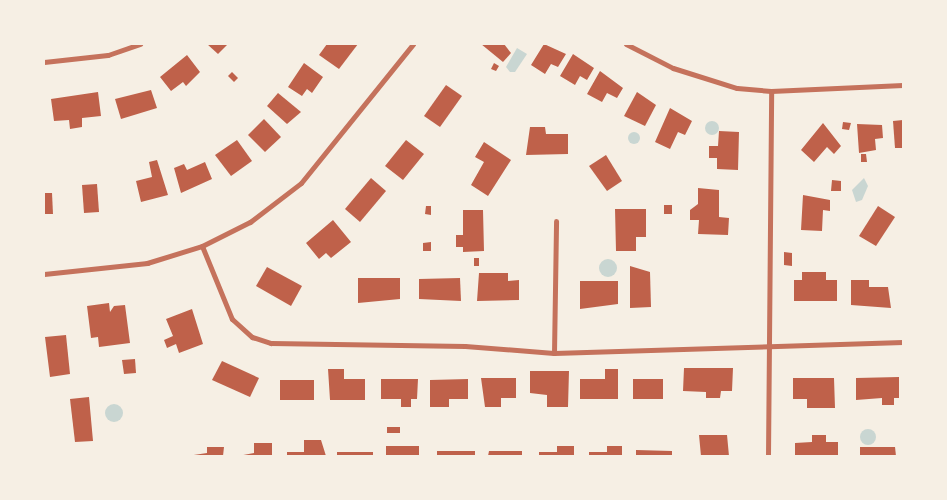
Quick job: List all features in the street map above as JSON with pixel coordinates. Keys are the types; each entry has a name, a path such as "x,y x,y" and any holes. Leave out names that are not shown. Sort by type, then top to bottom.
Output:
{"street":[{"path":"44,62 108,55 140,44"},
{"path":"44,274 147,262 202,246 250,222 301,183 413,44"},
{"path":"626,44 703,80 772,91 903,85"},
{"path":"768,456 772,345 772,91"},
{"path":"554,353 556,221"},
{"path":"202,246 232,319 252,337 271,343 465,346 554,353 903,342"}],"shaded area":[{"path":"517,48 527,54 515,72 510,72 506,67"},
{"path":"712,121 717,123 719,128 717,133 712,135 707,133 705,128 707,123"},
{"path":"632,132 636,132 640,138 636,144 632,144 628,140 628,136"},
{"path":"864,178 868,186 862,200 856,202 852,190"},
{"path":"608,259 614,262 617,268 614,274 608,277 602,274 599,268 602,262"},
{"path":"114,404 120,407 123,413 120,419 114,422 108,419 105,413 108,407"},
{"path":"868,429 876,437 868,445 860,437"}],"building":[{"path":"207,44 228,44 218,54"},
{"path":"327,44 358,44 339,69 319,55"},
{"path":"481,44 504,44 511,53 503,62"},
{"path":"544,44 566,54 558,67 551,64 545,74 531,65"},
{"path":"573,54 594,68 587,80 580,76 575,85 560,76"},
{"path":"187,55 200,72 186,86 183,82 171,91 160,77"},
{"path":"304,63 323,77 312,93 307,89 302,96 288,87"},
{"path":"494,63 499,66 496,71 491,69"},
{"path":"600,71 623,88 617,98 607,93 602,102 587,94"},
{"path":"232,72 238,78 234,82 228,76"},
{"path":"446,85 462,96 440,127 424,116"},
{"path":"151,90 157,108 121,119 115,99"},
{"path":"98,92 101,116 82,118 82,127 70,129 69,120 54,121 51,99"},
{"path":"637,92 656,105 645,126 624,116"},
{"path":"278,93 301,112 287,124 267,106"},
{"path":"670,108 692,121 685,135 678,132 670,149 655,142"},
{"path":"264,119 281,137 265,152 248,135"},
{"path":"903,120 903,148 895,148 893,121"},
{"path":"843,122 851,123 849,130 842,129"},
{"path":"823,123 841,146 834,154 827,147 814,162 801,150"},
{"path":"857,124 882,125 883,138 875,139 876,150 859,153"},
{"path":"530,127 545,127 546,134 568,134 568,154 526,155"},
{"path":"719,131 739,132 738,170 717,169 717,158 709,158 709,146 718,146"},
{"path":"237,140 252,161 231,176 215,155"},
{"path":"406,140 424,154 403,180 385,166"},
{"path":"484,142 511,160 488,196 471,185 484,162 475,157"},
{"path":"861,154 866,154 867,162 861,162"},
{"path":"606,155 622,181 607,191 589,166"},
{"path":"157,160 168,195 141,202 136,181 152,177 149,162"},
{"path":"205,162 212,179 181,193 174,168 184,164 187,170"},
{"path":"371,178 386,191 360,222 345,209"},
{"path":"832,180 841,181 841,191 831,191"},
{"path":"97,184 99,212 84,213 82,185"},
{"path":"698,188 719,190 719,217 729,218 728,235 698,234 699,220 690,220 690,210 698,204"},
{"path":"44,193 52,193 53,214 44,214"},
{"path":"803,195 830,200 830,211 823,210 822,231 801,230"},
{"path":"664,205 672,205 672,214 664,214"},
{"path":"426,206 431,206 431,215 425,214"},
{"path":"878,206 895,217 876,246 859,236"},
{"path":"615,209 646,209 646,237 636,237 636,251 616,251"},
{"path":"463,210 483,210 484,251 463,252 463,247 456,247 456,235 463,235"},
{"path":"333,220 351,242 331,258 326,253 319,259 306,243"},
{"path":"431,242 431,251 423,251 423,243"},
{"path":"784,252 792,253 792,266 784,265"},
{"path":"474,258 479,258 479,266 474,266"},
{"path":"630,266 650,272 651,307 630,308"},
{"path":"267,267 302,286 291,306 256,286"},
{"path":"802,272 826,272 826,280 837,280 837,301 794,301 794,280 802,280"},
{"path":"479,273 508,273 508,281 519,280 519,300 477,301"},
{"path":"358,278 400,278 400,299 358,303"},
{"path":"460,278 461,301 419,299 419,279"},
{"path":"851,280 869,280 869,287 888,287 891,308 851,305"},
{"path":"580,281 618,281 618,304 580,309"},
{"path":"109,303 110,312 114,306 125,305 130,343 99,347 98,337 91,338 87,306"},
{"path":"192,309 203,344 179,353 176,344 167,348 164,340 173,336 166,319"},
{"path":"66,335 70,374 50,377 45,337"},
{"path":"135,359 136,373 124,374 122,360"},
{"path":"222,361 259,378 250,397 212,380"},
{"path":"684,368 733,368 732,391 721,391 720,398 706,398 706,392 683,391"},
{"path":"328,369 344,369 344,379 365,379 365,400 330,400"},
{"path":"605,369 618,369 618,399 580,399 580,379 605,379"},
{"path":"530,371 569,371 568,407 547,407 547,395 530,393"},
{"path":"899,377 899,398 894,398 894,405 882,405 882,398 856,400 856,378"},
{"path":"481,378 516,378 516,398 501,398 501,407 485,407"},
{"path":"793,378 834,378 835,408 807,408 807,399 793,399"},
{"path":"381,379 418,379 417,399 411,399 411,407 401,407 401,399 381,399"},
{"path":"468,379 468,399 449,399 449,407 430,407 430,380"},
{"path":"633,379 663,379 663,399 633,399"},
{"path":"280,380 314,380 314,400 280,400"},
{"path":"89,397 93,441 75,442 70,399"},
{"path":"387,427 400,427 400,433 387,433"},
{"path":"699,435 727,435 729,456 701,456"},
{"path":"812,435 826,435 826,442 838,442 838,456 795,456 795,443 812,442"},
{"path":"304,440 321,440 326,456 287,456 287,452 304,452"},
{"path":"254,443 272,443 272,456 238,456 254,453"},
{"path":"386,446 419,446 419,456 386,456"},
{"path":"557,446 574,446 574,456 539,456 539,452 557,452"},
{"path":"607,446 622,446 622,456 589,456 589,452 607,452"},
{"path":"207,447 224,447 223,456 187,456 207,453"},
{"path":"860,447 895,447 896,456 860,456"},
{"path":"636,450 672,451 672,456 636,456"},
{"path":"437,451 475,451 475,456 437,456"},
{"path":"489,451 522,451 522,456 488,456"},
{"path":"337,452 373,452 373,456 337,456"}]}
